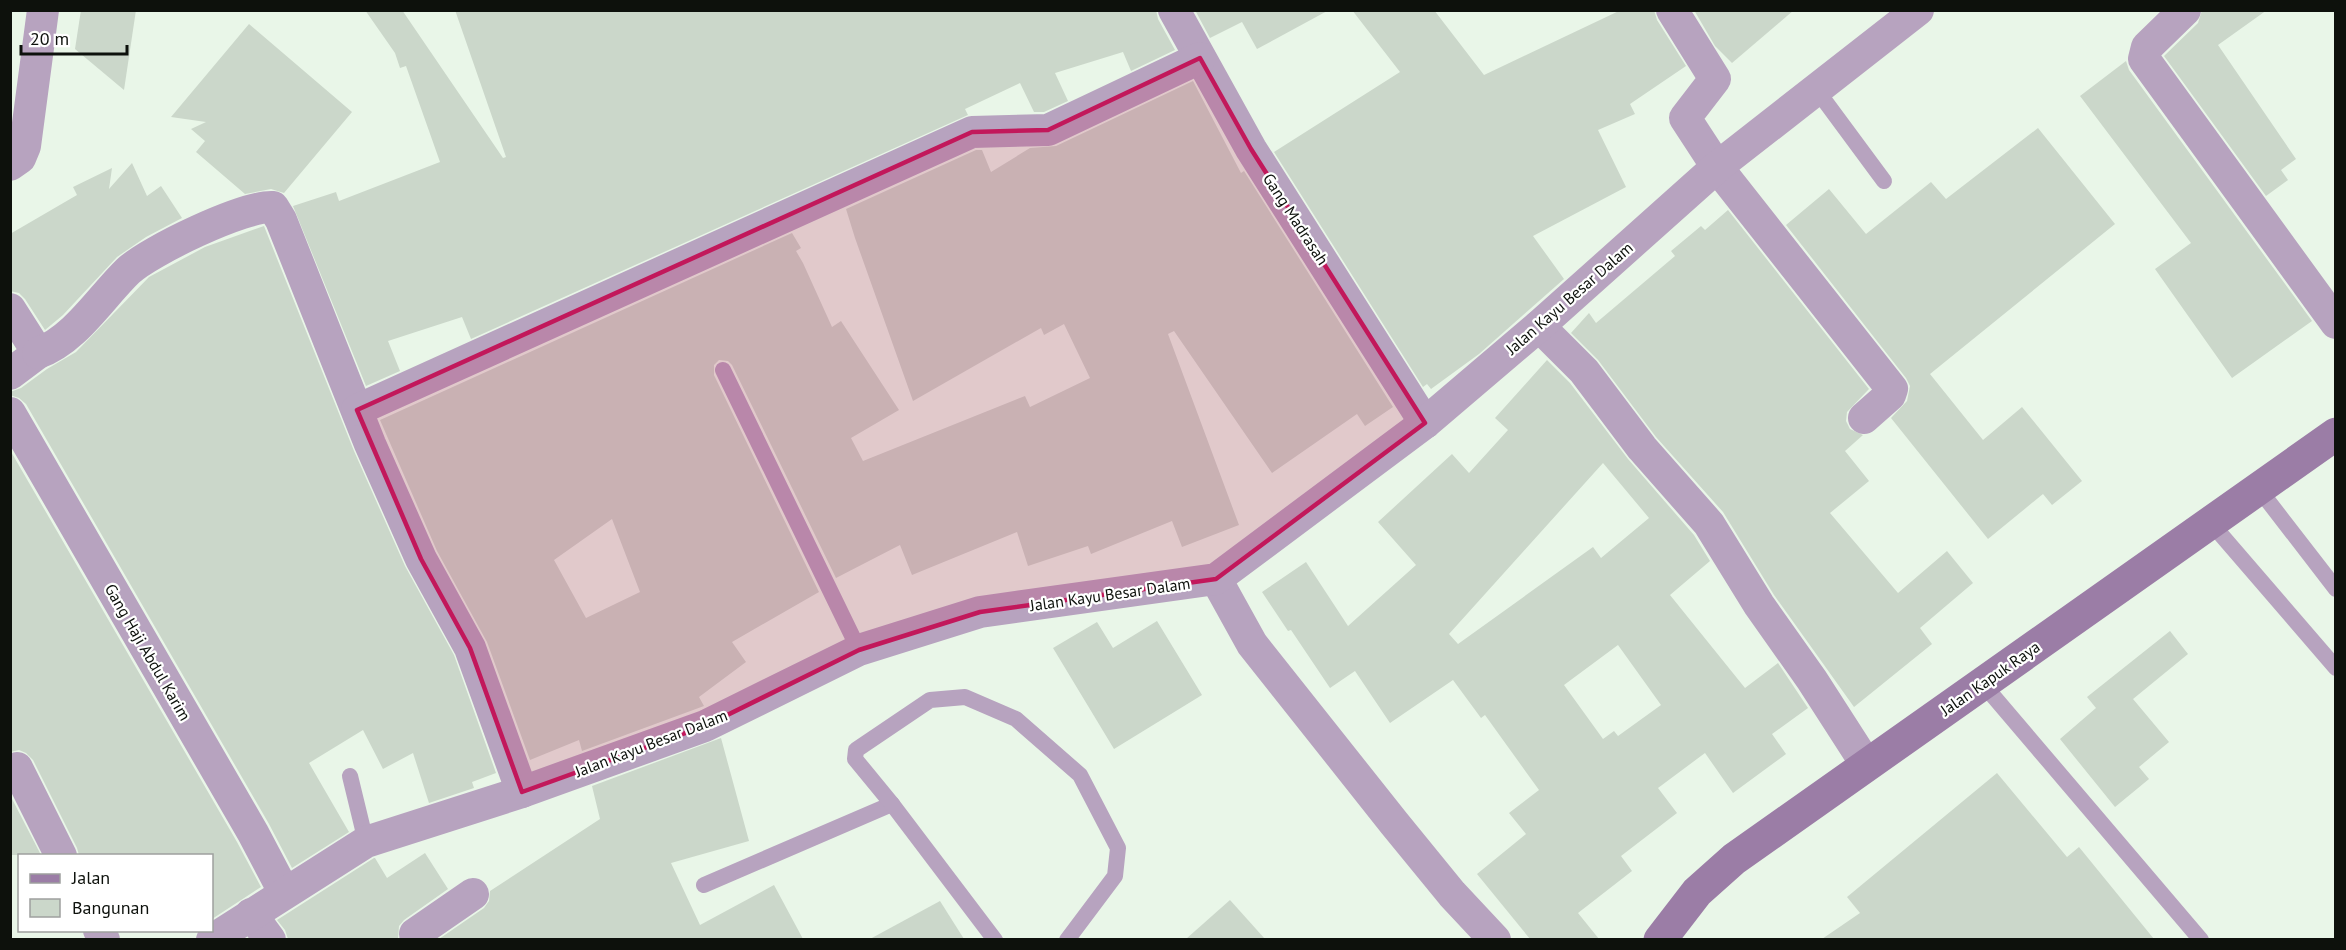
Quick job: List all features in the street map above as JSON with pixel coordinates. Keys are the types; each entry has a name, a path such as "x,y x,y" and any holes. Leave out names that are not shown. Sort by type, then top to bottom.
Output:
{"main road":[{"name":"Jalan Kapuk Raya","path":"1660,939 1697,892 1734,859 2336,434"}],"street":[{"path":"18,156 43,10"},
{"name":"Gang Madrasah","path":"1174,10 1251,149 1425,423"},
{"path":"1672,10 1715,79 1685,118 1717,167 1891,386 1890,395 1864,418"},
{"name":"Jalan Kayu Besar Dalam","path":"212,939 366,842 522,792 705,726 859,650 980,612 1216,579 1425,423 1539,327 1717,167 1918,10"},
{"path":"2186,10 2147,47 2144,59 2336,323"},
{"path":"357,410 972,132 1048,130 1200,58"},
{"path":"10,374 38,353 48,350 90,315 128,270 149,255 205,227 258,207 273,207 281,220 370,444 421,559 470,648 522,792"},
{"path":"10,309 38,353"},
{"path":"1539,327 1584,371 1642,448 1709,524 1759,605 1812,680 1866,764"},
{"name":"Gang Haji Abdul Karim","path":"10,412 247,823 284,892"},
{"path":"1216,579 1252,644 1452,894 1495,939"},
{"path":"17,768 60,854"},
{"path":"418,939 415,934 473,894"},
{"path":"251,914 270,939"}],"lane":[{"path":"1816,89 1884,181"},
{"path":"723,370 859,650"},
{"path":"2258,488 2336,589"},
{"path":"2211,523 2336,668"},
{"path":"1983,684 2201,939"},
{"path":"995,939 855,759 856,750 930,700 965,697 1016,719 1080,775 1118,848 1115,876 1067,939"},
{"path":"350,776 366,842"},
{"path":"704,885 892,804"}],"highlighted area":[{"path":"1200,58 1251,149 1425,423 1216,579 980,612 859,650 705,726 522,792 470,648 421,559 357,410 972,132 1048,130"}],"building":[{"path":"81,10 136,10 124,90 75,49"},
{"path":"365,10 402,10 503,158 506,157 455,10 1156,10 1158,19 1175,50 1131,71 1123,52 1055,73 1068,101 1044,112 1034,112 1020,83 965,109 968,115 471,339 462,317 388,341 400,371 366,386 293,206 336,192 339,201 440,162 406,66 400,68 395,53"},
{"path":"1195,10 1329,10 1257,49 1242,22 1210,38"},
{"path":"1352,10 1434,10 1484,75 1621,10 1654,10 1657,20 1686,66 1630,104 1635,114 1598,130 1626,187 1533,236 1564,279 1479,354 1431,389 1427,384 1423,387 1274,152 1400,72"},
{"path":"1694,10 1794,10 1732,63 1715,46"},
{"path":"2202,10 2267,10 2218,45 2296,159 2281,170 2288,180 2266,196 2164,56 2198,23"},
{"path":"249,24 352,112 284,193 271,189 245,194 196,152 205,141 191,129 206,122 171,117"},
{"path":"2126,61 2129,70 2312,321 2232,378 2155,269 2191,243 2080,96"},
{"path":"1193,81 1241,173 1244,171 1393,407 1365,426 1357,414 1272,473 1174,331 1168,334 1239,525 1182,547 1172,521 1091,554 1088,546 1028,566 1017,532 912,575 900,545 836,578 732,365 728,361 719,360 714,365 714,375 819,592 732,642 746,662 699,697 704,706 582,751 579,740 530,760 487,642 437,551 380,420 792,233 801,248 796,251 832,327 841,321 899,410 851,438 863,461 1025,396 1030,407 1090,378 1064,324 1044,335 1041,328 913,401 846,209 976,150 982,150 991,172 1030,148 1056,146","holes":["612,519 640,592 586,618 554,560"]},
{"path":"2038,128 2115,224 1930,374 1983,440 2022,407 2082,481 2052,505 2043,494 1988,539 1891,418 1907,401 1910,386 1906,378 1786,225 1829,189 1866,234 1931,182 1946,199"},
{"path":"132,163 147,196 161,186 182,218 146,237 117,257 63,315 45,330 25,299 19,293 10,291 10,234 77,195 73,187 112,168 109,189"},
{"path":"1728,210 1869,389 1847,412 1846,421 1850,429 1863,435 1845,451 1869,481 1830,513 1898,593 1947,551 1973,583 1920,628 1932,644 1854,707 1774,595 1723,512 1656,437 1598,360 1571,333 1589,313 1596,323 1675,256 1671,251 1701,226 1705,230"},
{"path":"264,226 354,451 405,566 454,655 496,773 472,782 474,788 429,803 413,753 383,769 363,730 309,763 349,832 292,868 269,824 26,404 10,395 10,392 21,388 76,352 149,277 205,247"},
{"path":"1547,360 1570,383 1628,459 1694,535 1710,561 1670,595 1745,688 1778,663 1808,708 1772,734 1786,754 1733,793 1705,753 1658,788 1677,813 1621,856 1632,871 1578,913 1599,939 1530,939 1477,874 1526,834 1509,813 1539,790 1485,715 1481,718 1453,680 1390,723 1355,671 1330,688 1262,592 1306,562 1348,626 1416,565 1378,522 1452,454 1469,473 1508,430 1495,418","holes":["1603,463 1649,518 1601,558 1593,547 1458,644 1449,634","1618,645 1661,705 1618,736 1614,731 1603,739 1564,685"]},
{"path":"10,450 261,887 213,918 213,854 79,854 33,760 19,750 10,752"},
{"path":"1157,621 1202,695 1114,749 1053,648 1097,622 1113,648"},
{"path":"2170,631 2188,654 2133,699 2169,742 2139,767 2149,779 2115,807 2060,739 2096,708 2087,697"},
{"path":"721,738 749,841 671,863 700,925 774,885 803,939 439,939 484,908 489,901 490,891 600,819 592,786"},
{"path":"1997,773 2067,857 2079,847 2154,939 1822,939 1860,913 1847,897"},
{"path":"10,795 40,854 10,855"},
{"path":"425,853 448,889 404,920 399,926 398,939 288,939 285,930 277,920 374,858 387,878"},
{"path":"1230,900 1265,939 1186,939"},
{"path":"940,901 964,939 870,939"}]}
